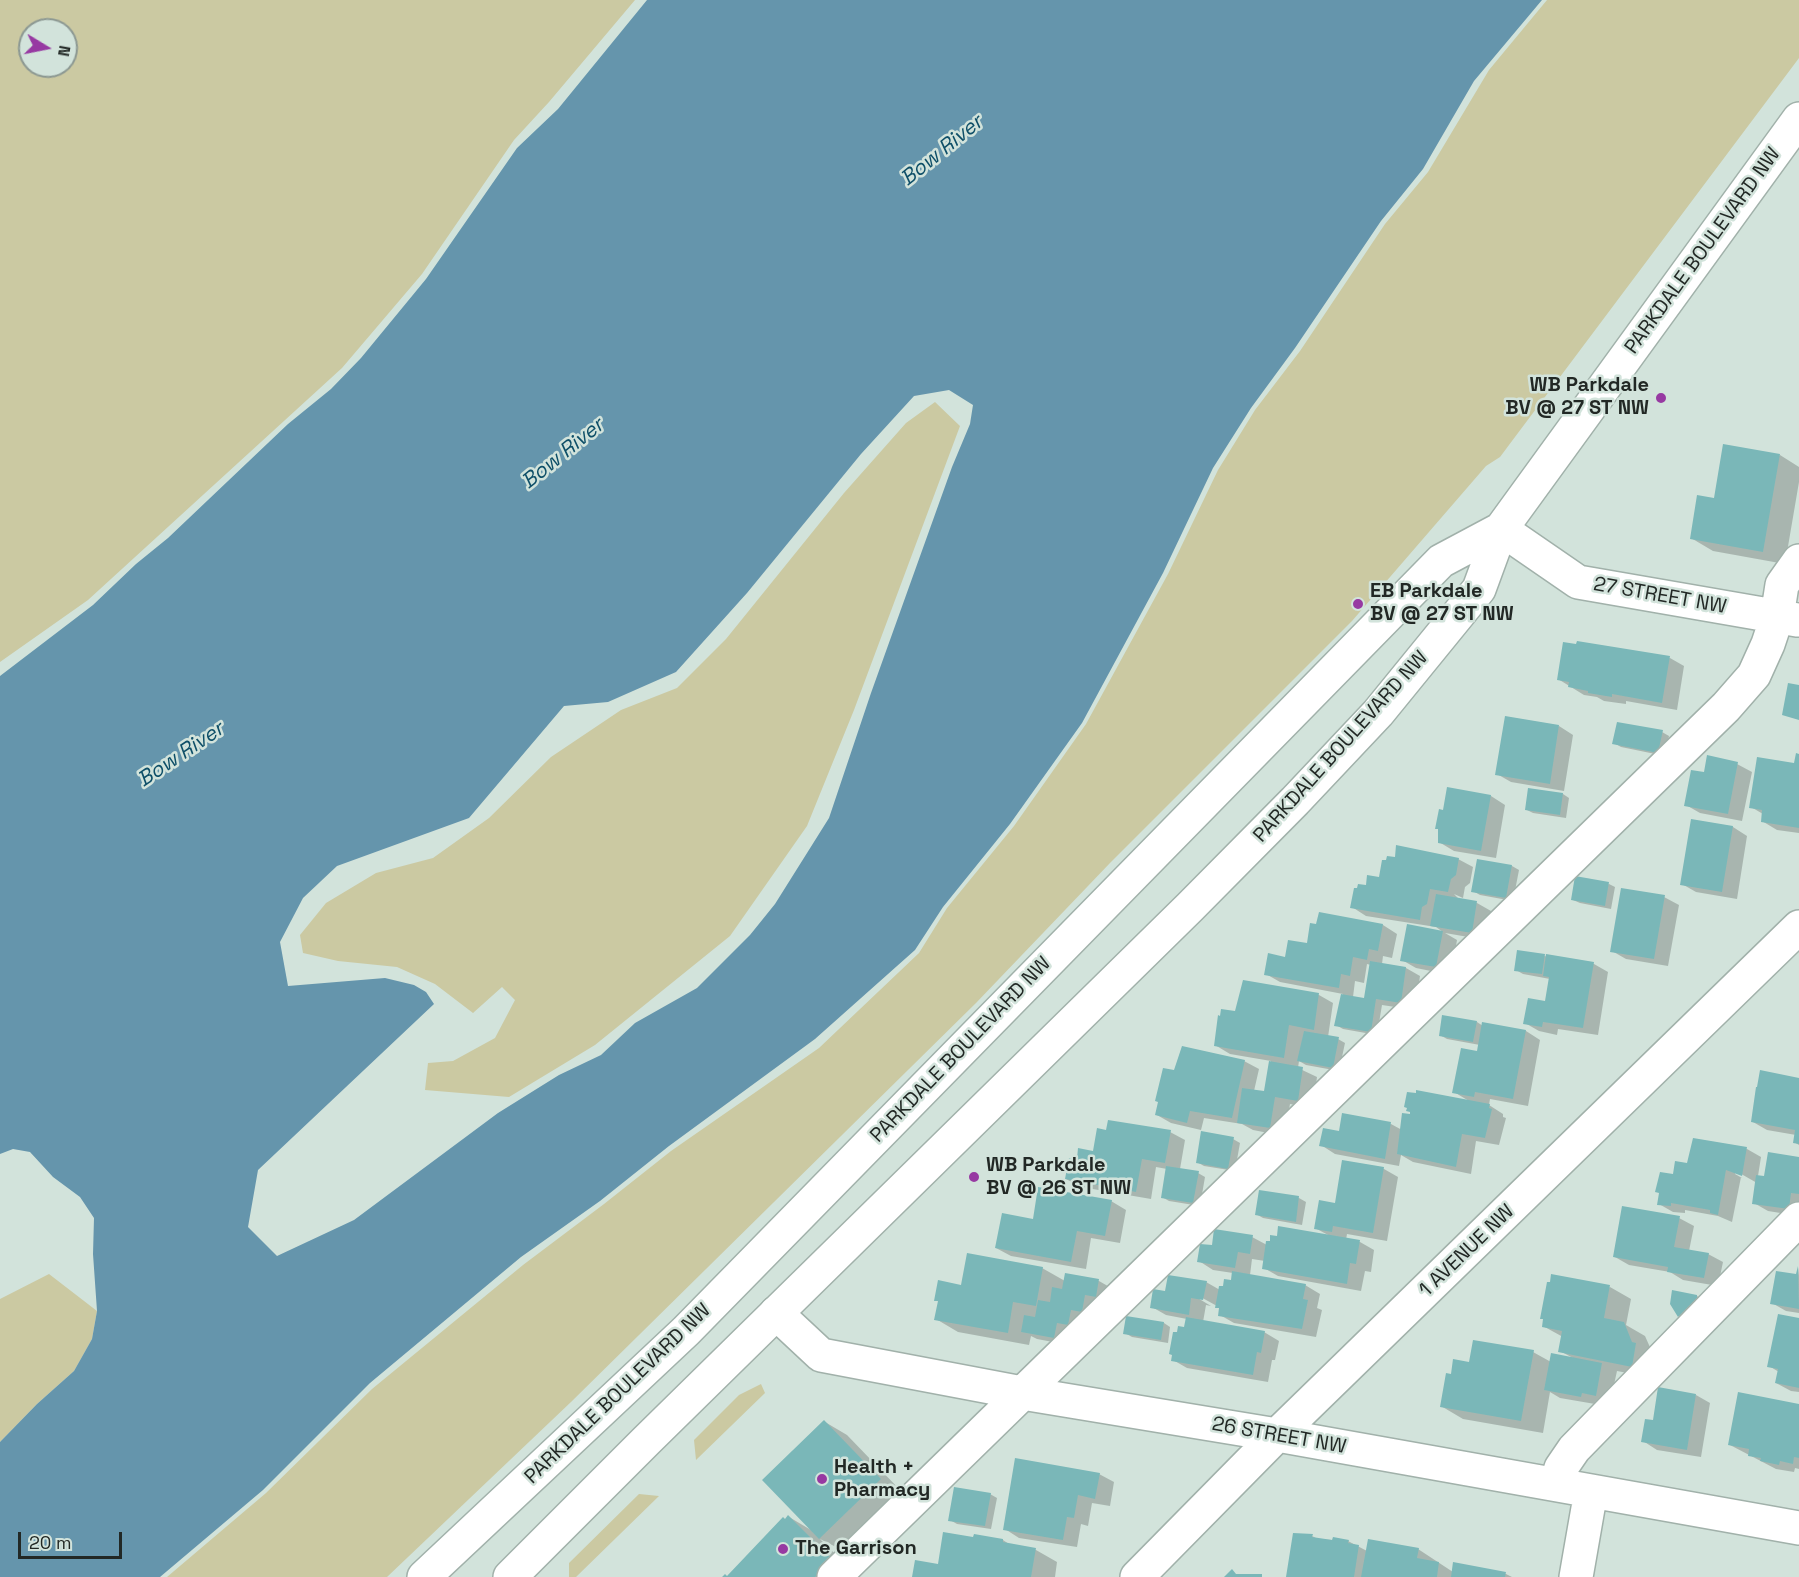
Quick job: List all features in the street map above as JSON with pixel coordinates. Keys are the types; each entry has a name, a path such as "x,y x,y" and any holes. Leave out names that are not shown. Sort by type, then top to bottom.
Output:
{"main road":[{"name":"PARKDALE BOULEVARD NW","path":"510,1577 1190,907 1378,713 1479,589 1501,529 1799,119"},
{"name":"PARKDALE BOULEVARD NW","path":"424,1577 686,1331 1441,561 1501,529"},
{"name":"27 STREET NW","path":"1501,529 1578,582 1788,619"},
{"path":"834,1577 1726,707 1754,675 1768,644 1788,619 1782,585 1799,561"},
{"name":"1 AVENUE NW","path":"1137,1577 1277,1435 1799,927"},
{"path":"1556,1484 1561,1468 1574,1449 1799,1219"},
{"name":"26 STREET NW","path":"776,1313 821,1355 1022,1393 1277,1435 1799,1528"},
{"path":"1576,1577 1591,1491"}],"shaded area":[{"path":"0,0 635,0 514,140 422,274 342,368 88,600 0,662"},
{"path":"1547,0 1799,0 1799,58 1500,457 1486,466 1352,621 1110,863 976,1003 571,1402 387,1577 167,1577 266,1493 372,1389 523,1265 671,1151 819,1048 919,953 947,908 1014,826 1086,724 1168,574 1218,470 1255,410 1300,351 1385,224 1428,172 1489,70"},
{"path":"935,402 960,426 854,710 807,826 730,936 595,1045 509,1097 425,1090 428,1063 453,1061 495,1038 515,1000 502,987 473,1013 435,984 397,967 338,961 303,953 300,935 326,903 376,873 433,858 489,818 551,757 621,710 677,688 726,639 844,493 906,423"},
{"path":"49,1274 97,1311 92,1339 74,1371 37,1404 0,1442 0,1299"},
{"path":"761,1384 765,1393 696,1460 694,1440 739,1395"},
{"path":"639,1494 659,1496 576,1577 569,1577 569,1563"}],"water":[{"name":"Bow River","path":"647,0 1542,0 1474,81 1423,169 1381,221 1295,348 1251,408 1213,468 1163,573 1082,723 1010,824 943,907 915,950 815,1039 669,1146 600,1201 521,1257 370,1383 263,1490 160,1577 0,1577 0,1442 37,1404 74,1371 92,1339 97,1311 93,1254 94,1218 80,1197 53,1177 30,1152 13,1149 0,1154 0,676 93,605 136,564 168,538 288,424 331,389 361,358 426,279 517,148 558,109","holes":["949,390 973,405 970,424 952,467 871,693 829,818 775,904 750,935 697,988 635,1023 601,1055 559,1075 498,1113 354,1220 277,1256 248,1227 258,1170 434,1004 426,992 414,985 385,978 288,986 280,942 303,898 337,866 469,818 564,706 608,702 676,672 747,593 861,454 914,396"]}],"building":[{"path":"1723,444 1780,454 1763,552 1690,539 1697,495 1714,498"},
{"path":"1577,641 1670,656 1662,703 1612,694 1612,697 1588,693 1588,691 1568,687 1569,682 1557,680 1563,642 1576,644"},
{"path":"1788,683 1799,685 1799,720 1782,715"},
{"path":"1505,716 1559,725 1550,784 1495,775"},
{"path":"1617,722 1663,730 1658,753 1612,744"},
{"path":"1796,753 1799,754 1799,828 1761,822 1762,810 1749,808 1757,757 1794,763"},
{"path":"1707,755 1738,762 1728,814 1684,806 1691,770 1704,772"},
{"path":"1447,787 1491,795 1481,851 1438,843 1438,829 1435,829 1439,809 1443,810"},
{"path":"1528,788 1563,793 1560,815 1525,810"},
{"path":"1691,819 1733,826 1722,892 1680,885"},
{"path":"1396,845 1459,858 1456,875 1451,879 1448,892 1430,889 1427,904 1422,907 1420,920 1350,908 1354,888 1357,888 1358,884 1366,885 1367,875 1379,877 1382,860 1386,860 1387,856 1395,857"},
{"path":"1477,859 1512,865 1506,898 1471,892"},
{"path":"1575,876 1609,882 1605,906 1571,900"},
{"path":"1621,888 1665,895 1654,959 1610,952"},
{"path":"1436,894 1477,901 1472,933 1430,926"},
{"path":"1319,912 1383,924 1378,951 1369,949 1367,960 1353,957 1350,976 1341,974 1339,988 1264,975 1268,953 1285,957 1288,940 1307,943 1310,923 1316,924"},
{"path":"1407,924 1443,931 1436,967 1400,961"},
{"path":"1517,950 1545,954 1542,974 1514,971"},
{"path":"1546,954 1594,962 1583,1028 1543,1022 1542,1027 1523,1024 1528,998 1545,1001 1549,977 1543,976"},
{"path":"1370,961 1406,967 1401,1003 1376,999 1371,1032 1334,1026 1341,994 1364,998"},
{"path":"1243,980 1319,993 1314,1030 1289,1025 1284,1058 1214,1046 1218,1015 1220,1016 1221,1009 1235,1011"},
{"path":"1442,1015 1477,1021 1473,1042 1439,1036"},
{"path":"1482,1022 1526,1030 1513,1099 1475,1092 1474,1097 1452,1093 1461,1048 1477,1051"},
{"path":"1304,1031 1339,1037 1333,1068 1297,1061"},
{"path":"1182,1046 1245,1060 1232,1118 1190,1111 1187,1123 1155,1115 1158,1102 1155,1101 1163,1068 1174,1070"},
{"path":"1269,1061 1303,1067 1298,1101 1275,1097 1270,1128 1237,1123 1242,1088 1264,1091"},
{"path":"1760,1070 1799,1078 1799,1144 1793,1143 1795,1130 1751,1122"},
{"path":"1416,1090 1490,1104 1489,1108 1492,1109 1485,1138 1462,1134 1456,1167 1397,1154 1402,1113 1410,1114 1404,1107 1407,1092 1416,1093"},
{"path":"1342,1113 1391,1122 1385,1159 1319,1146 1323,1128 1339,1131"},
{"path":"1108,1120 1171,1130 1165,1163 1142,1159 1136,1192 1065,1179 1069,1158 1077,1159 1078,1148 1093,1151 1097,1128 1106,1130"},
{"path":"1201,1131 1234,1137 1228,1169 1196,1163"},
{"path":"1693,1138 1747,1147 1742,1176 1726,1170 1718,1215 1710,1213 1710,1210 1671,1203 1671,1206 1657,1205 1659,1193 1655,1192 1660,1172 1673,1174 1675,1161 1687,1163"},
{"path":"1768,1152 1799,1157 1799,1194 1791,1193 1789,1209 1752,1204 1756,1175 1764,1176"},
{"path":"1342,1160 1384,1167 1373,1233 1333,1226 1332,1232 1314,1229 1319,1200 1335,1203"},
{"path":"1166,1166 1199,1171 1193,1203 1161,1198"},
{"path":"1038,1187 1112,1200 1105,1236 1077,1231 1071,1262 995,1248 1002,1213 1033,1219"},
{"path":"1259,1190 1299,1196 1296,1222 1255,1215"},
{"path":"1622,1206 1680,1216 1674,1247 1709,1253 1704,1278 1667,1272 1668,1267 1613,1257"},
{"path":"1278,1226 1360,1240 1356,1264 1350,1263 1347,1284 1262,1269 1266,1241 1270,1241 1270,1235 1277,1236"},
{"path":"1214,1229 1253,1235 1250,1254 1238,1252 1235,1268 1197,1262 1200,1244 1212,1245"},
{"path":"967,1253 1043,1267 1036,1306 1013,1302 1008,1333 934,1320 938,1301 934,1301 938,1280 961,1285"},
{"path":"1798,1266 1799,1309 1770,1304 1776,1271 1796,1274"},
{"path":"1232,1271 1306,1284 1303,1299 1308,1300 1302,1329 1218,1316 1219,1308 1215,1308 1219,1286 1223,1286 1224,1279 1231,1280"},
{"path":"1065,1273 1099,1279 1096,1297 1085,1295 1082,1312 1071,1310 1068,1325 1057,1323 1054,1338 1021,1332 1024,1315 1035,1317 1038,1300 1050,1302 1052,1287 1062,1289"},
{"path":"1551,1274 1610,1285 1604,1318 1624,1322 1632,1342 1636,1343 1632,1367 1558,1352 1562,1331 1542,1327 1543,1319 1540,1319 1547,1282 1550,1282"},
{"path":"1168,1275 1207,1281 1203,1300 1191,1298 1189,1315 1150,1308 1153,1289 1165,1291"},
{"path":"1672,1290 1697,1295 1697,1298 1678,1317 1670,1304"},
{"path":"1778,1314 1799,1318 1799,1388 1775,1383 1778,1369 1767,1367"},
{"path":"1126,1316 1164,1322 1161,1340 1123,1334"},
{"path":"1186,1317 1265,1331 1261,1353 1257,1352 1253,1375 1171,1361 1172,1355 1169,1354 1173,1332 1177,1332 1178,1326 1184,1327"},
{"path":"1473,1340 1534,1350 1521,1421 1440,1407 1446,1373 1451,1374 1453,1359 1469,1362"},
{"path":"1551,1353 1602,1363 1596,1396 1582,1393 1581,1397 1544,1390"},
{"path":"1658,1387 1696,1394 1687,1450 1641,1442 1645,1419 1653,1420"},
{"path":"1738,1392 1799,1404 1799,1458 1794,1457 1793,1464 1780,1461 1779,1465 1760,1461 1761,1458 1748,1456 1749,1449 1728,1445"},
{"name":"Health + Pharmacy","path":"824,1420 881,1479 819,1539 762,1480"},
{"path":"1015,1458 1100,1473 1095,1499 1078,1495 1074,1518 1067,1517 1063,1540 1003,1530"},
{"path":"954,1487 991,1493 985,1526 948,1521"},
{"path":"788,1515 832,1559 815,1577 722,1577 725,1574 727,1576 783,1517 785,1519"},
{"path":"943,1532 973,1537 974,1534 1036,1548 1031,1577 912,1577 915,1560 938,1564"},
{"path":"1293,1533 1313,1534 1312,1537 1332,1540 1333,1537 1349,1540 1348,1543 1359,1545 1354,1577 1286,1577"},
{"path":"1368,1539 1419,1548 1417,1558 1439,1562 1437,1577 1361,1577"},
{"path":"1453,1562 1506,1572 1505,1577 1451,1577"},
{"path":"1232,1569 1236,1574 1262,1574 1262,1577 1224,1577"}],"place":[{"name":"WB Parkdale BV @ 27 ST NW","path":"1661,398"},
{"name":"EB Parkdale BV @ 27 ST NW","path":"1358,604"},
{"name":"WB Parkdale BV @ 26 ST NW","path":"974,1177"},
{"name":"Health + Pharmacy","path":"822,1479"},
{"name":"The Garrison","path":"783,1549"}]}
